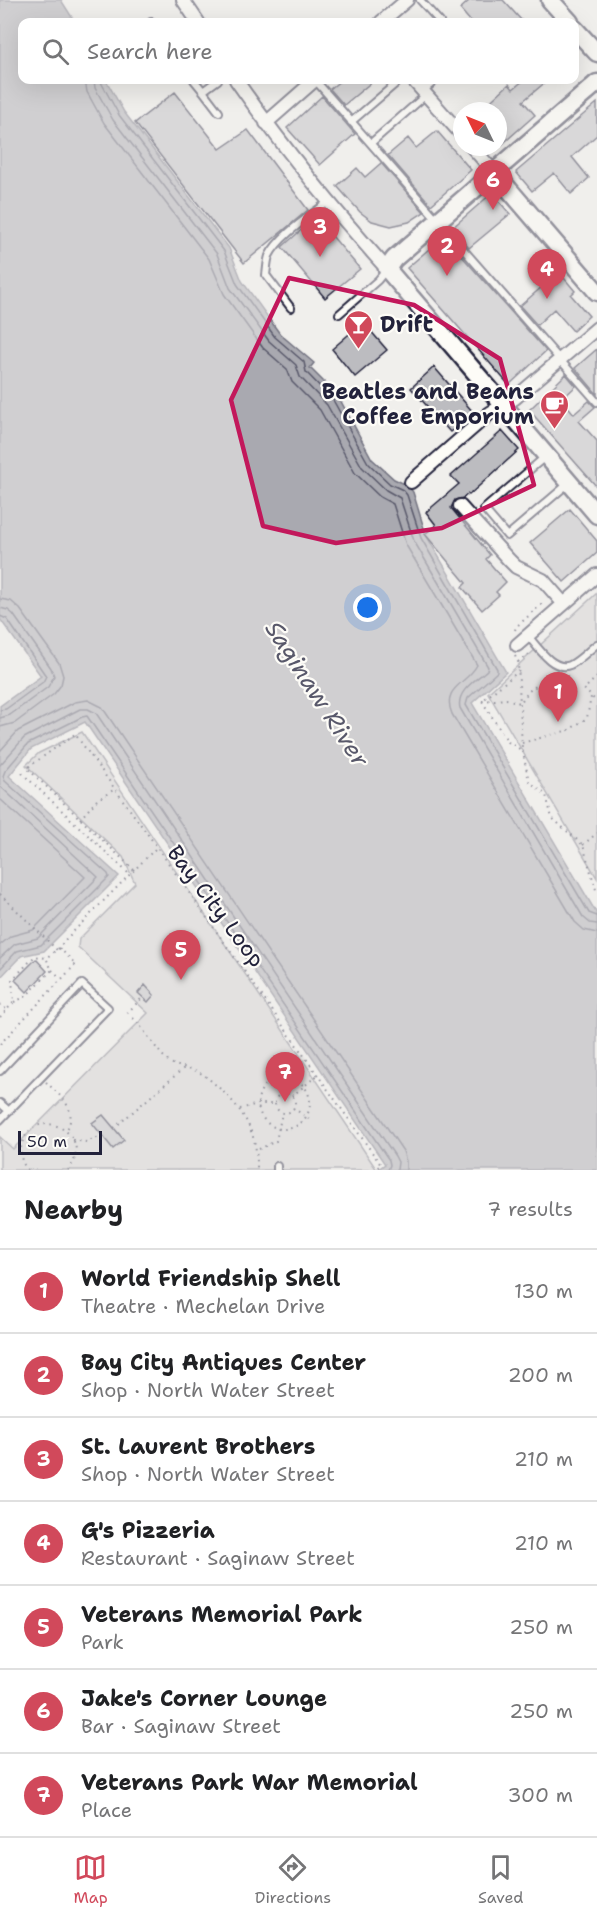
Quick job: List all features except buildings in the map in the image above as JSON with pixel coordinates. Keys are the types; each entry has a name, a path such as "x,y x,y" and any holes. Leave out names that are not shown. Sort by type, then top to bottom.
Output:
{"street":[{"path":"183,0 195,18"},
{"path":"386,18 407,0"},
{"path":"550,0 566,18"},
{"path":"579,33 595,48"},
{"path":"387,269 394,259 438,220 597,83"},
{"path":"239,84 266,123 328,202 597,515"},
{"path":"266,123 310,84"},
{"path":"417,84 453,125"},
{"path":"480,156 597,292"},
{"path":"411,482 490,413 515,398 597,328"},
{"path":"460,506 516,567 543,580 564,604"},
{"path":"514,645 528,636 596,576"}],"lane":[{"path":"420,0 436,18"},
{"path":"197,84 219,112"},
{"path":"203,91 213,84"},
{"path":"318,84 597,402"},
{"path":"351,122 395,84"},
{"path":"370,143 433,84"},
{"path":"291,308 266,275 268,259 274,248 284,238 328,202"},
{"path":"339,314 378,280 387,269"},
{"path":"546,456 483,509 507,537 569,482"},
{"path":"528,636 547,658 558,666 569,666 597,644"},
{"path":"0,1071 82,984 108,1008 0,1120"},
{"path":"0,1103 9,1111"}],"path":[{"path":"543,603 516,627 514,645 519,671 522,743 528,781 546,795 552,818 583,845 597,893"},
{"path":"518,662 532,653 538,658"},
{"path":"482,701 519,671"},
{"path":"549,671 554,677"},
{"path":"520,703 529,691 547,678 567,676"},
{"path":"597,677 584,689 597,702"},
{"path":"522,743 569,730 587,718 591,697"},
{"path":"482,701 506,699 520,703"},
{"path":"482,701 508,742 523,751"},
{"path":"134,870 27,768 75,734 157,847"},
{"path":"22,773 130,874"},
{"path":"80,819 97,800 115,789"},
{"path":"583,845 597,833"},
{"name":"Bay City Loop","path":"14,1002 12,980 35,956 46,958 58,949 157,847 381,1164 373,1170"},
{"path":"0,894 76,964 0,1044"},
{"path":"46,958 52,970 62,979"},
{"path":"0,1017 14,1002 25,997 52,970"},
{"path":"128,1013 143,997"},
{"path":"0,1004 7,1010"},
{"path":"133,1018 145,1029 167,1060 176,1066 194,1070 208,1078 240,1109 258,1150 257,1170"},
{"path":"114,1128 184,1068"},
{"path":"292,1096 319,1074"},
{"path":"272,1075 281,1094"},
{"path":"42,1077 70,1105 72,1114 66,1131"},
{"path":"288,1077 303,1085 310,1100 310,1108 306,1116 295,1127 279,1128 264,1120 258,1104 259,1095 264,1087 274,1080 288,1077"},
{"path":"287,1093 292,1096 294,1103 293,1108 286,1113 277,1110 275,1104 276,1098 281,1094 287,1093"},
{"path":"240,1109 258,1104 275,1104"},
{"path":"293,1108 312,1120"},
{"path":"258,1150 276,1141 282,1113"},
{"path":"28,1170 21,1158 20,1148 23,1139 27,1130 45,1124 54,1125 66,1131 73,1140 76,1151 68,1170"},
{"path":"73,1140 85,1142 103,1136"}],"highlighted area":[{"path":"289,278 414,305 500,359 534,485 442,528 336,543 263,526 231,400"}],"shaded area":[{"path":"597,593 597,878 488,693"},
{"path":"82,732 377,1170 0,1170 0,1137 13,1149 148,1013 78,947 79,939 135,883 123,857 26,765 39,753"}],"water":[{"name":"Saginaw River","path":"0,0 61,0 72,18 18,18 18,84 108,84 124,112 229,248 242,281 280,334 314,363 310,368 338,396 372,459 413,492 426,535 506,672 472,703 597,914 597,1170 377,1170 385,1164 85,722 31,749 9,776 119,876 44,951 21,956 0,978 0,706 41,676 0,619"}],"place":[{"name":"Jake's Corner Lounge","path":"493,210"},
{"name":"St. Laurent Brothers","path":"320,257"},
{"name":"Bay City Antiques Center","path":"447,276"},
{"name":"G's Pizzeria","path":"547,299"},
{"name":"Drift","path":"359,350"},
{"name":"Beatles and Beans Coffee Emporium","path":"555,430"},
{"name":"World Friendship Shell","path":"558,722"},
{"name":"Veterans Memorial Park","path":"181,980"},
{"name":"Veterans Park War Memorial","path":"285,1102"}]}
